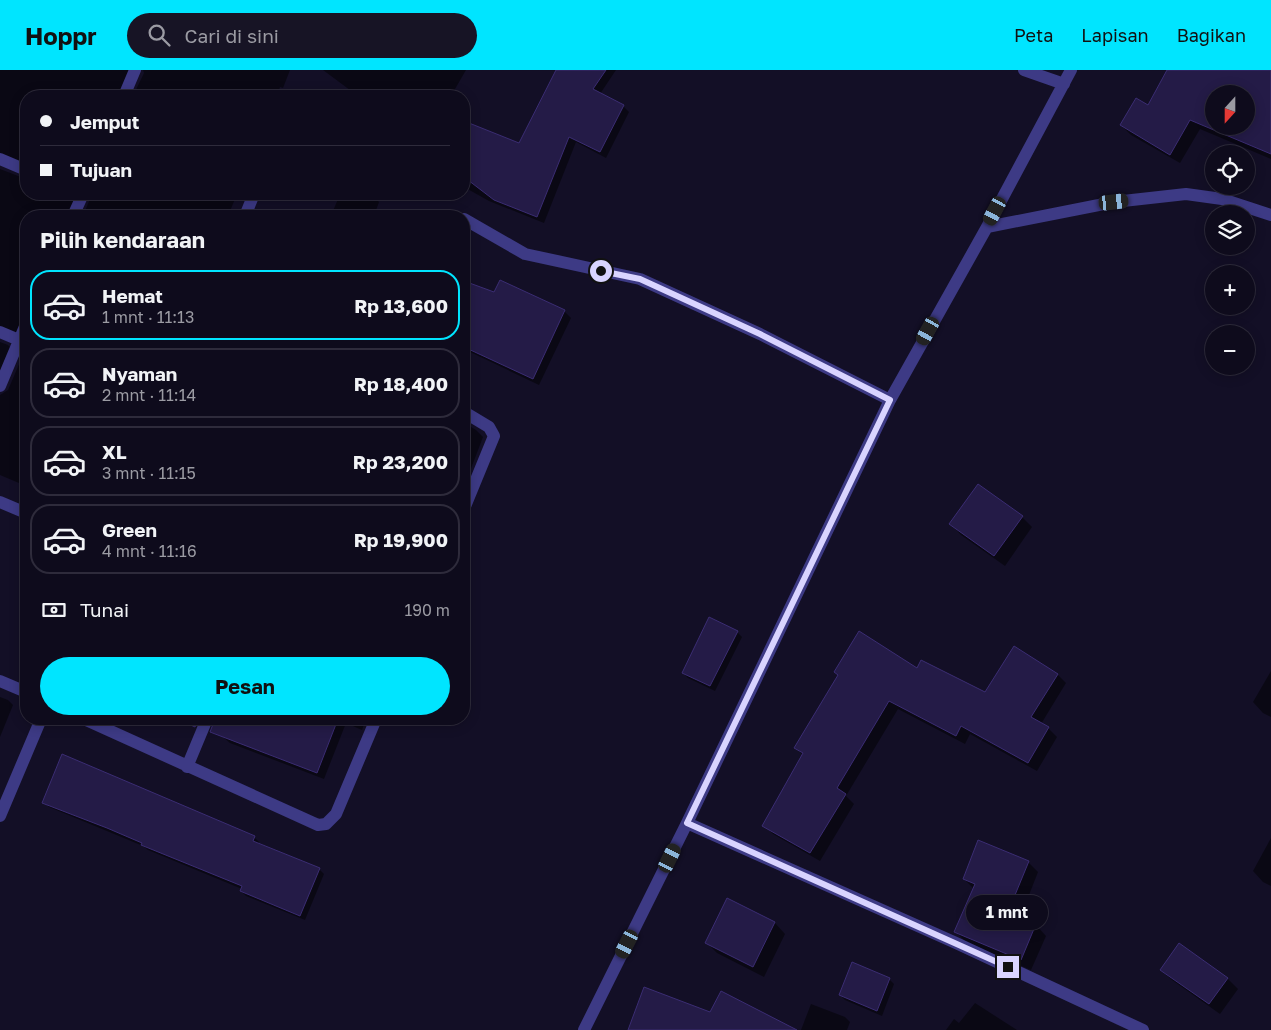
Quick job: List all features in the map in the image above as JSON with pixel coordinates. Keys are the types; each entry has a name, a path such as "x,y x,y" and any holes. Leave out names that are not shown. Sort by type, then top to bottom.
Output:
{"street":[{"path":"127,90 135,70"},
{"path":"1024,70 1064,84"},
{"path":"584,1030 687,823 890,400 1071,70"},
{"path":"0,159 20,167"},
{"path":"986,227 1114,202 1186,194 1222,198 1271,215"},
{"path":"470,222 525,254 640,279 760,334 890,400"},
{"path":"0,332 19,340 0,386"},
{"path":"470,415 490,427 494,436 470,494"},
{"path":"0,502 20,510"},
{"path":"0,681 20,689"},
{"path":"0,816 38,725"},
{"path":"97,725 318,825 326,824 336,814 373,725"},
{"path":"187,767 204,725"},
{"path":"687,823 947,939 1143,1030"}],"building":[{"path":"556,70 606,70 593,89 624,105 600,152 569,137 537,217 494,200 470,182 470,123 519,143"},
{"path":"1167,70 1271,70 1271,154 1255,147 1255,145 1250,145 1226,135 1255,135 1255,85 1205,85 1205,126 1190,120 1170,155 1120,125 1136,98 1148,105"},
{"path":"500,280 565,310 533,379 470,350 470,283 494,292"},
{"path":"978,484 1023,516 994,556 949,524"},
{"path":"709,617 738,631 710,686 682,673"},
{"path":"859,631 917,668 921,660 985,692 1014,646 1058,674 1031,717 1049,727 1028,763 961,726 956,736 889,701 837,788 846,794 810,853 762,826 803,753 794,748 838,675 834,672"},
{"path":"213,725 336,725 317,773 210,732"},
{"path":"62,754 255,836 253,841 320,868 300,916 240,891 242,886 141,845 142,843 107,828 42,803"},
{"path":"978,840 1029,861 1008,912 1036,924 1021,960 954,932 975,884 963,879"},
{"path":"727,898 775,922 753,967 705,943"},
{"path":"1179,943 1228,978 1209,1004 1160,970"},
{"path":"852,962 890,978 877,1011 839,995"},
{"path":"644,987 710,1012 721,991 797,1030 628,1030"}],"route":[{"path":"601,271 640,279 760,334 890,400 687,823 1008,967"}]}
